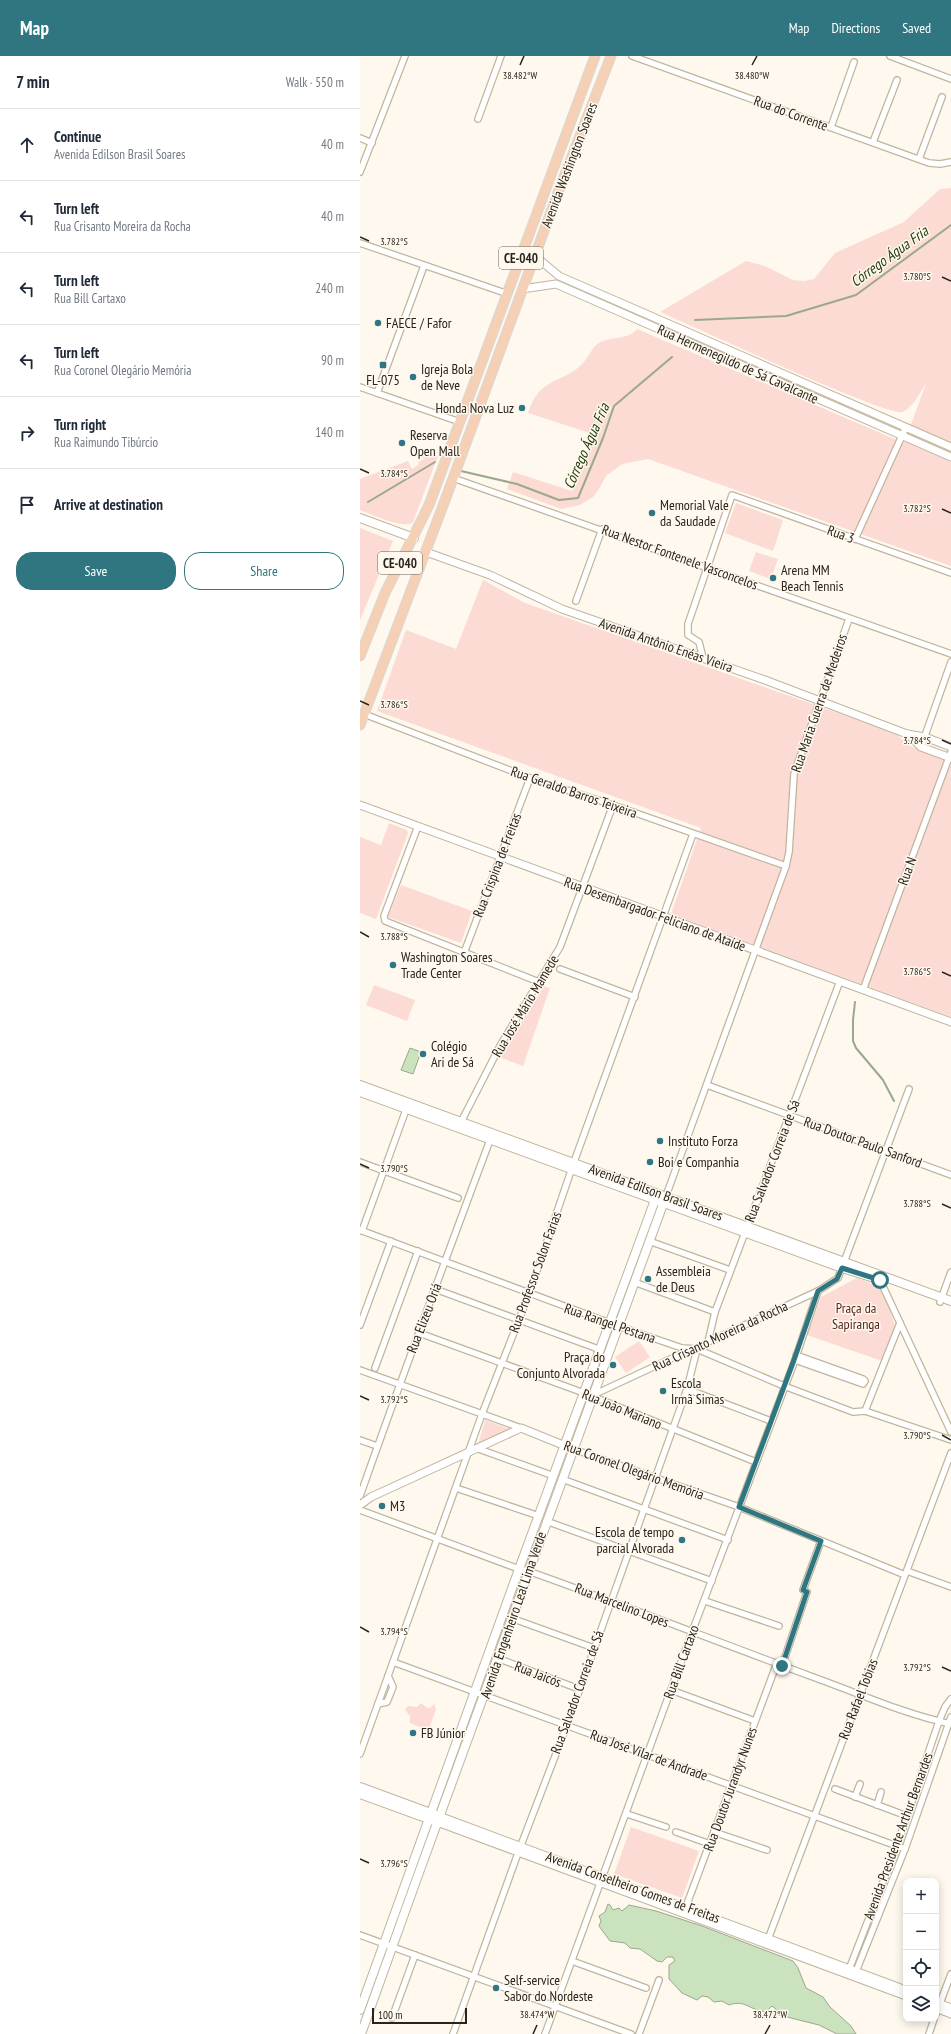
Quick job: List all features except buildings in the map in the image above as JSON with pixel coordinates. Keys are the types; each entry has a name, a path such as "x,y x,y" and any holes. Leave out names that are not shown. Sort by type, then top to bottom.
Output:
{"highway":[{"name":"Avenida Washington Soares","path":"360,656 385,593 414,538 429,505 595,56"},
{"name":"Avenida Washington Soares","path":"360,725 426,552 522,289 611,56"}],"main road":[{"path":"360,518 414,538"},
{"name":"Avenida Edilson Brasil Soares","path":"360,1084 407,1106 490,1140 573,1166"},
{"name":"Avenida Edilson Brasil Soares","path":"360,1092 461,1122 661,1200 746,1229 940,1300 951,1307"},
{"name":"Avenida Engenheiro Leal Lima Verde","path":"361,2034 392,1946 476,1691 519,1569 543,1518 558,1478 601,1350 634,1282 649,1241 661,1200"},
{"name":"Avenida Engenheiro Leal Lima Verde","path":"587,1395 661,1200"},
{"name":"Avenida Edilson Brasil Soares","path":"940,1300 951,1300"},
{"name":"Avenida Engenheiro Leal Lima Verde","path":"360,2010 384,1944 434,1817 485,1695 528,1571 543,1518"},
{"name":"Avenida Conselheiro Gomes de Freitas","path":"360,1787 434,1817"},
{"name":"Avenida Conselheiro Gomes de Freitas","path":"360,1794 434,1817"}],"street":[{"path":"360,172 405,56"},
{"path":"478,119 501,56"},
{"name":"Rua do Corrente","path":"632,56 919,159 935,163 951,162"},
{"path":"890,56 951,79"},
{"path":"831,127 854,62"},
{"path":"873,142 896,80"},
{"path":"919,159 942,97"},
{"path":"360,138 372,143"},
{"path":"360,243 508,294"},
{"name":"Rua Hermenegildo de Sá Cavalcante","path":"535,256 560,276 951,447"},
{"path":"377,393 424,266"},
{"path":"522,289 556,284 560,276"},
{"name":"Rua Hermenegildo de Sá Cavalcante","path":"556,284 951,457"},
{"path":"360,387 460,422"},
{"path":"855,539 906,427"},
{"name":"Rua Nestor Fontenele Vasconcelos","path":"453,478 706,566 951,654"},
{"name":"Rua 3","path":"706,566 732,495 951,573"},
{"path":"576,601 602,530"},
{"name":"Avenida Antônio Enéas Vieira","path":"426,552 490,575 562,609 703,658 907,734 925,737 951,747"},
{"path":"703,658 698,640 688,635 688,624 706,566"},
{"name":"Rua Maria Guerra de Medeiros","path":"756,951 786,866 789,852 794,774 849,618"},
{"path":"921,746 951,662"},
{"name":"Rua Geraldo Barros Teixeira","path":"364,714 530,778 613,805 786,866"},
{"name":"Avenida Antônio Enéas Vieira","path":"907,734 921,746 950,756"},
{"name":"Rua N","path":"863,990 950,756"},
{"name":"Rua Crispina de Freitas","path":"464,953 499,856 530,778"},
{"name":"Rua Desembargador Feliciano de Ataíde","path":"360,805 951,1022"},
{"name":"Rua José Mário Mamede","path":"461,1122 490,1063 560,947 613,805"},
{"path":"418,826 384,920 387,923 539,982"},
{"name":"Rua Professor Solon Farias","path":"360,1754 437,1538 473,1449 482,1414 519,1320 693,834"},
{"name":"Avenida Engenheiro Leal Lima Verde","path":"661,1200 707,1085 756,951"},
{"path":"560,969 635,997"},
{"name":"Rua Salvador Correia de Sá","path":"708,1342 715,1312 730,1270 840,981"},
{"name":"Rua Doutor Paulo Sanford","path":"707,1085 951,1175"},
{"name":"Rua Crisanto Moreira da Rocha","path":"587,1395 681,1354 697,1349 708,1342 818,1291 837,1279 844,1265 885,1150 909,1089"},
{"path":"361,1231 407,1106"},
{"name":"Rua Elizeu Oriá","path":"360,1496 398,1385 419,1333 490,1140"},
{"path":"360,1162 458,1198"},
{"name":"Rua Rangel Pestana","path":"361,1231 614,1325 682,1348 697,1349 784,1386 853,1412 865,1411 951,1440"},
{"path":"360,1325 391,1241"},
{"path":"649,1241 730,1270"},
{"path":"375,1368 418,1251"},
{"path":"940,1300 951,1272"},
{"path":"881,1278 900,1323 951,1432"},
{"path":"634,1282 715,1312"},
{"path":"435,1289 601,1350"},
{"name":"Rua Bill Cartaxo","path":"545,2034 649,1754 692,1632 728,1540 818,1291"},
{"path":"865,1411 900,1323"},
{"name":"Rua João Mariano","path":"419,1333 587,1395 756,1462"},
{"name":"Rua Salvador Correia de Sá","path":"453,2034 520,1845 567,1725 610,1600 687,1389 697,1349"},
{"path":"795,1357 863,1379 865,1381 863,1384 795,1357"},
{"name":"Rua Coronel Olegário Memória","path":"360,1370 654,1478 739,1507 821,1541 906,1573 951,1587"},
{"path":"687,1389 771,1421"},
{"path":"360,1505 370,1497 414,1479 473,1449 520,1428"},
{"path":"360,1440 377,1446"},
{"path":"473,1449 558,1478 728,1540"},
{"name":"Rua Rafael Tobias","path":"767,1941 951,1453"},
{"path":"456,1488 543,1518 712,1581"},
{"name":"Rua Marcelino Lopes","path":"360,1510 519,1569 610,1600 859,1694 950,1724"},
{"name":"Rua Doutor Jurandyr Nunes","path":"685,1910 755,1721 780,1664 807,1592 803,1590 821,1541"},
{"path":"705,1601 779,1626"},
{"path":"511,1618 594,1648"},
{"name":"Rua Jaicós","path":"497,1658 579,1689"},
{"name":"Rua José Vilar de Andrade","path":"393,1662 649,1754 814,1817 905,1849"},
{"path":"671,1690 755,1721"},
{"name":"Avenida Presidente Arthur Bernardes","path":"852,1972 940,1721 951,1699"},
{"name":"Avenida Presidente Arthur Bernardes","path":"852,1972 905,1849 951,1718"},
{"path":"855,1797 860,1784"},
{"path":"835,1789 907,1816"},
{"path":"877,1805 881,1792"},
{"path":"627,1814 666,1827"},
{"name":"Avenida Conselheiro Gomes de Freitas","path":"434,1817 520,1845 604,1876 685,1910 767,1941 903,1989"},
{"name":"Avenida Conselheiro Gomes de Freitas","path":"434,1817 518,1853 601,1884 685,1910"},
{"path":"676,1832 710,1844"},
{"path":"714,1832 766,1850"},
{"path":"360,1935 631,2034"},
{"path":"392,2018 415,1955"},
{"path":"572,1961 646,1988"},
{"name":"Avenida Conselheiro Gomes de Freitas","path":"852,1972 903,1995"},
{"path":"939,2002 951,1974"},
{"path":"639,2034 659,1980"},
{"path":"939,2007 951,2008"},
{"path":"939,2008 951,2014"},
{"path":"928,2034 933,2022"}],"green space":[{"path":"951,188 951,566 648,459 622,464 606,476 593,497 580,505 561,509 507,489 513,472 572,491 596,435 528,413 532,402 537,394 548,384 578,368 592,349 599,343 630,335 637,329 904,443 926,384 906,410 902,412 888,409 826,386 660,312 746,261 765,266 793,280 804,281 814,279 835,253 904,222 940,189"},
{"path":"426,452 438,456 413,522 409,524 395,523 360,510 360,479 408,461 412,469 419,464 418,462 424,459 421,455"},
{"path":"736,503 783,520 773,551 725,533"},
{"path":"360,528 393,541 360,620"},
{"path":"756,552 778,559 771,579 749,571"},
{"path":"483,580 525,603 895,733 910,746 951,761 951,1017 671,914 701,828 377,711 406,630 456,649"},
{"path":"389,823 407,830 408,833 376,919 360,913 360,837 381,845"},
{"path":"401,885 472,911 461,943 388,917"},
{"path":"374,985 415,1000 407,1021 366,1005"},
{"path":"544,986 550,988 523,1066 499,1057"},
{"name":"Praça da Sapiranga","path":"857,1278 883,1288 895,1326 882,1361 807,1335 821,1297"},
{"path":"639,1341 650,1357 626,1373 615,1357"},
{"path":"485,1420 510,1429 510,1430 478,1445"},
{"path":"421,1703 427,1708 430,1708 434,1704 436,1709 429,1729 425,1732 420,1727 410,1723 410,1716 405,1710 408,1706 417,1707"},
{"path":"631,1827 699,1851 682,1898 614,1874"}],"shaded area":[{"path":"410,1048 421,1052 413,1074 401,1070"},
{"path":"608,1904 613,1910 619,1908 622,1911 629,1905 656,1911 702,1926 793,1961 798,1968 806,1988 823,1997 830,2007 851,2026 856,2034 837,2034 819,2025 775,2014 776,2009 772,2006 766,2012 756,2010 739,2003 729,2005 722,2001 714,2002 708,1997 702,1996 697,2000 682,1993 669,1979 669,1965 675,1961 673,1957 667,1957 662,1962 657,1961 640,1949 630,1948 625,1943 610,1941 599,1926 601,1921 599,1916 605,1912"}],"waterway":[{"name":"Córrego Água Fria","path":"695,320 786,316 856,295 951,225"},
{"name":"Córrego Água Fria","path":"461,471 517,484 559,500 578,498 603,438 614,406 672,357"},
{"name":"Córrego Água Fria","path":"368,502 435,462"},
{"path":"855,1002 853,1041 856,1048 883,1080 894,1101"}],"place":[{"name":"FAECE / Fafor","path":"378,323"},
{"name":"FL-075","path":"383,365"},
{"name":"Igreja Bola de Neve","path":"413,377"},
{"name":"Honda Nova Luz","path":"522,408"},
{"name":"Reserva Open Mall","path":"402,443"},
{"name":"Memorial Vale da Saudade","path":"652,513"},
{"name":"Arena MM Beach Tennis","path":"773,578"},
{"name":"Washington Soares Trade Center","path":"393,965"},
{"name":"Colégio Ari de Sá","path":"423,1054"},
{"name":"Instituto Forza","path":"660,1141"},
{"name":"Boi e Companhia","path":"650,1162"},
{"name":"Assembleia de Deus","path":"648,1279"},
{"name":"Praça do Conjunto Alvorada","path":"613,1365"},
{"name":"Escola Irmã Simas","path":"663,1391"},
{"name":"M3","path":"382,1506"},
{"name":"Escola de tempo parcial Alvorada","path":"682,1540"},
{"name":"FB Júnior","path":"413,1733"},
{"name":"Self-service Sabor do Nordeste","path":"496,1988"}],"route":[{"path":"782,1666 807,1592 803,1590 821,1541 739,1507 818,1291 837,1279 840,1276 842,1268 880,1280"}]}
